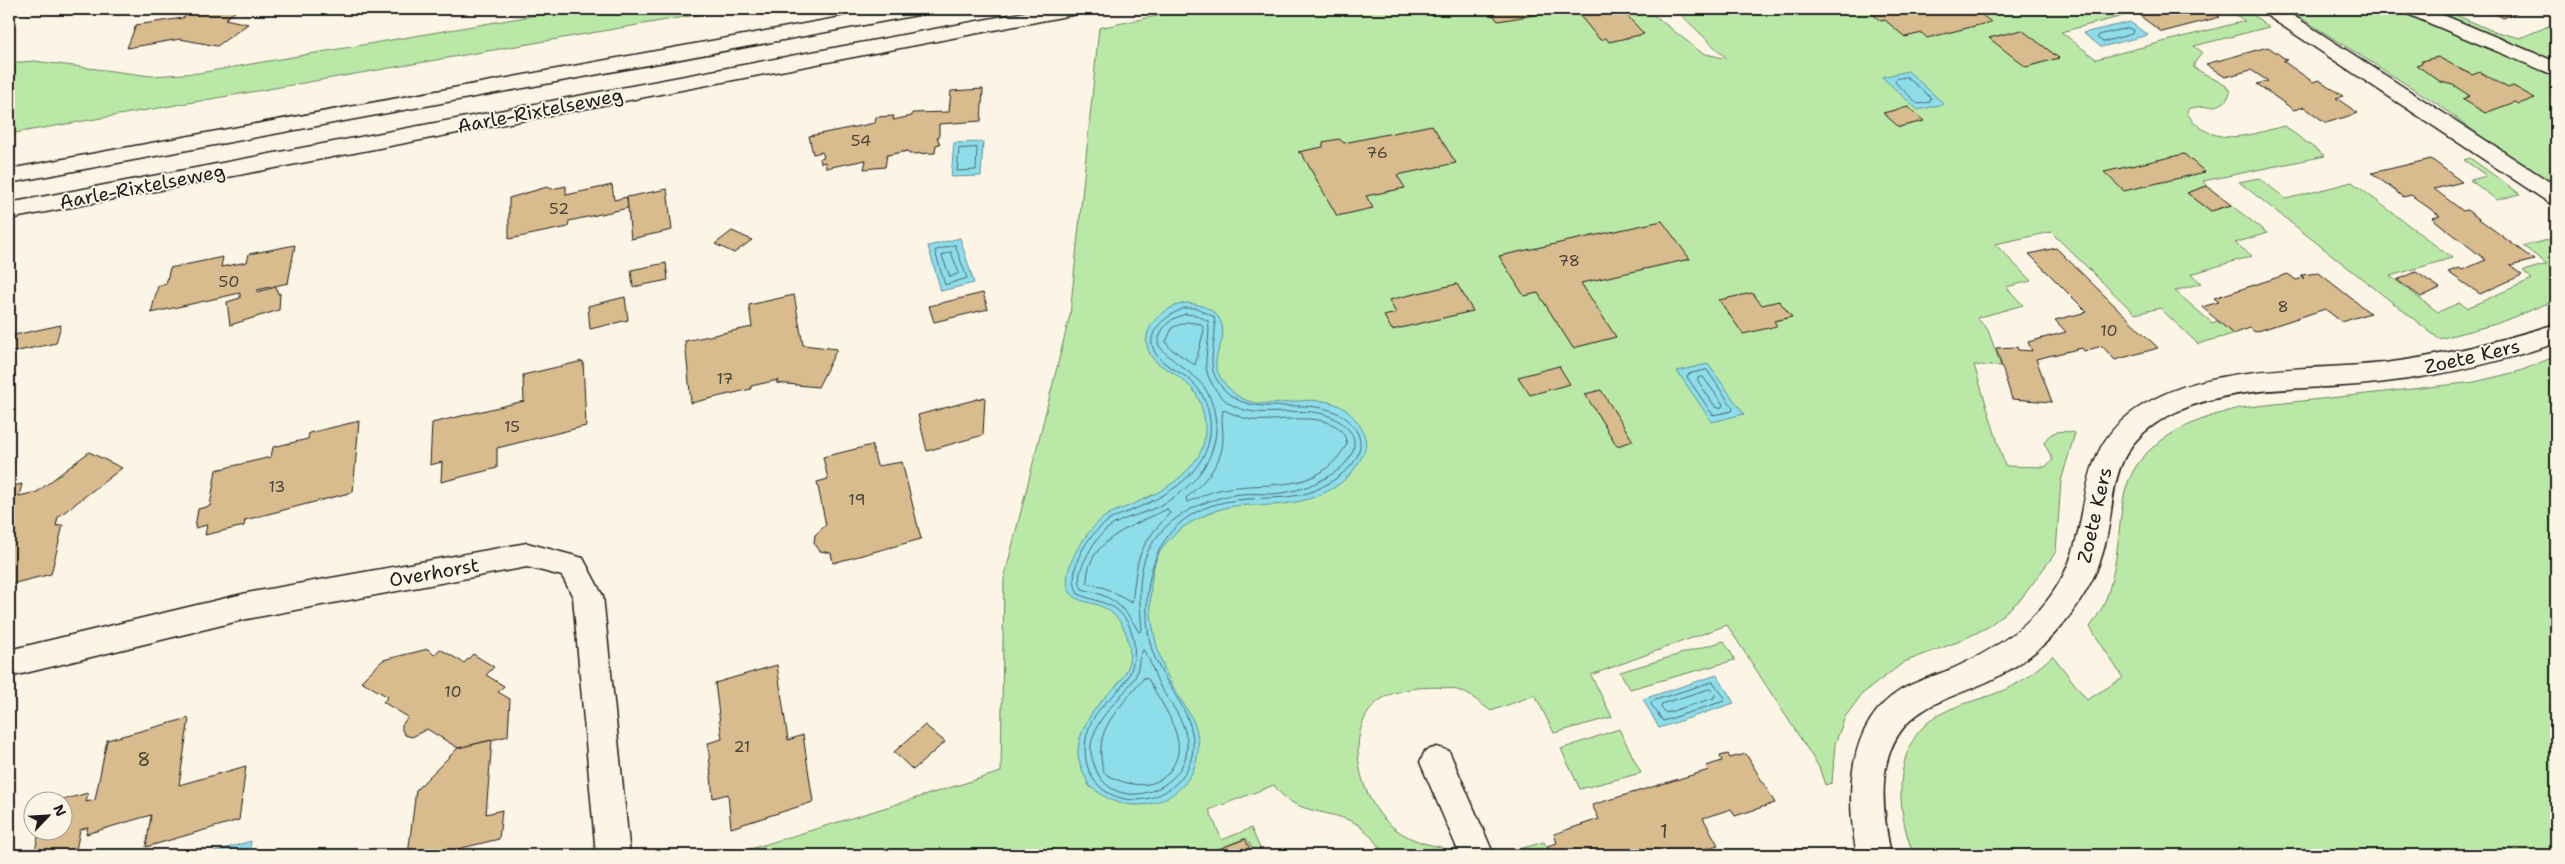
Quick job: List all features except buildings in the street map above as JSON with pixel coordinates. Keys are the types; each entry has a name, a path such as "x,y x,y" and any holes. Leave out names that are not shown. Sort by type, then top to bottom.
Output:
{"street":[{"name":"Aarle-Rixtelseweg","path":"9,176 918,9"},
{"name":"Aarle-Rixtelseweg","path":"9,211 1072,9"},
{"path":"2270,9 2556,197"},
{"path":"2412,9 2556,70"},
{"name":"Zoete Kers","path":"1874,855 1868,825 1867,780 1875,748 1884,727 1896,712 1916,698 1968,676 2024,643 2058,608 2071,592 2081,573 2094,525 2104,468 2110,453 2120,437 2144,418 2167,405 2228,387 2284,379 2358,375 2445,365 2487,355 2556,333"},
{"name":"Overhorst","path":"9,664 247,606 527,555 572,567 588,596 613,855"},
{"path":"1437,762 1477,855"}],"green space":[{"path":"572,9 730,9 9,134 9,63 34,61 151,76 199,73"},
{"path":"1190,9 1646,9 1702,53 1727,59 1675,9 2113,9 2123,16 2061,32 2096,59 2245,21 2227,9 2246,9 2269,27 2194,46 2202,52 2194,64 2194,68 2225,85 2230,91 2228,98 2219,105 2194,107 2188,109 2187,113 2197,125 2219,136 2245,136 2284,126 2325,156 2203,181 2207,186 2187,193 2211,211 2231,205 2267,233 2235,243 2252,256 2191,274 2201,283 2175,291 2212,323 2218,321 2233,334 2198,344 2160,308 2135,314 2051,232 1995,244 2031,281 2006,287 2023,305 1977,318 1988,330 2001,366 1974,365 2005,466 2045,467 2053,460 2044,443 2047,439 2057,432 2075,433 2061,481 2056,552 2021,599 1988,627 1960,641 1904,662 1862,694 1845,717 1835,744 1832,783 1825,785 1819,767 1727,625 1591,675 1612,717 1554,733 1535,695 1491,711 1467,694 1441,687 1406,690 1394,693 1377,702 1365,718 1358,748 1362,779 1368,794 1375,808 1396,830 1425,844 1441,847 1446,855 1385,855 1367,832 1358,825 1342,818 1300,806 1282,795 1274,785 1209,810 1222,840 1251,828 1263,855 1256,855 1246,838 1203,855 731,855 1001,772 1004,579 1070,315 1099,28"},
{"path":"2287,9 2442,9 2493,31 2520,38 2556,23 2556,185 2483,138 2439,105"},
{"path":"2470,158 2520,194 2497,200 2470,180 2487,176 2464,160"},
{"path":"2259,178 2286,199 2352,182 2452,258 2390,276 2438,312 2459,303 2467,308 2532,279 2523,271 2547,264 2523,246 2556,238 2556,300 2496,324 2439,339 2239,182"},
{"path":"2556,356 2556,855 1914,855 1904,821 1901,803 1901,784 1909,748 1918,733 1931,720 1949,710 2015,685 2053,656 2087,700 2123,678 2090,627 2104,604 2111,582 2125,492 2132,474 2142,459 2155,446 2186,426 2239,408 2475,382 2520,371"},
{"path":"1724,641 1735,660 1630,689 1620,672"},
{"path":"1619,729 1641,773 1580,789 1561,749"},
{"path":"1544,842 1551,855 1502,854"}],"water":[{"path":"2130,22 2148,35 2101,47 2083,33"},
{"path":"1908,71 1944,104 1918,110 1882,77"},
{"path":"983,142 981,176 951,177 954,143"},
{"path":"960,238 974,283 941,291 928,246"},
{"path":"1185,303 1208,308 1218,317 1223,331 1216,365 1223,381 1235,394 1248,401 1261,404 1319,400 1333,403 1346,410 1359,424 1364,435 1365,446 1357,465 1349,475 1328,491 1302,501 1274,505 1241,505 1221,509 1201,517 1182,528 1165,544 1159,553 1155,563 1150,594 1156,643 1166,673 1195,724 1198,738 1198,755 1193,770 1186,782 1175,792 1162,800 1148,804 1132,805 1113,801 1089,786 1078,755 1081,734 1088,719 1097,706 1120,682 1127,671 1129,658 1128,639 1120,622 1107,609 1075,597 1072,594 1067,581 1068,571 1077,549 1099,522 1106,516 1166,488 1188,469 1200,454 1205,429 1203,412 1197,396 1184,381 1154,360 1148,350 1146,341 1152,324 1159,316 1167,310"},
{"path":"1708,364 1744,414 1712,422 1677,371"},
{"path":"1717,675 1734,703 1659,728 1643,699"},
{"path":"251,841 249,855 203,855"}]}
